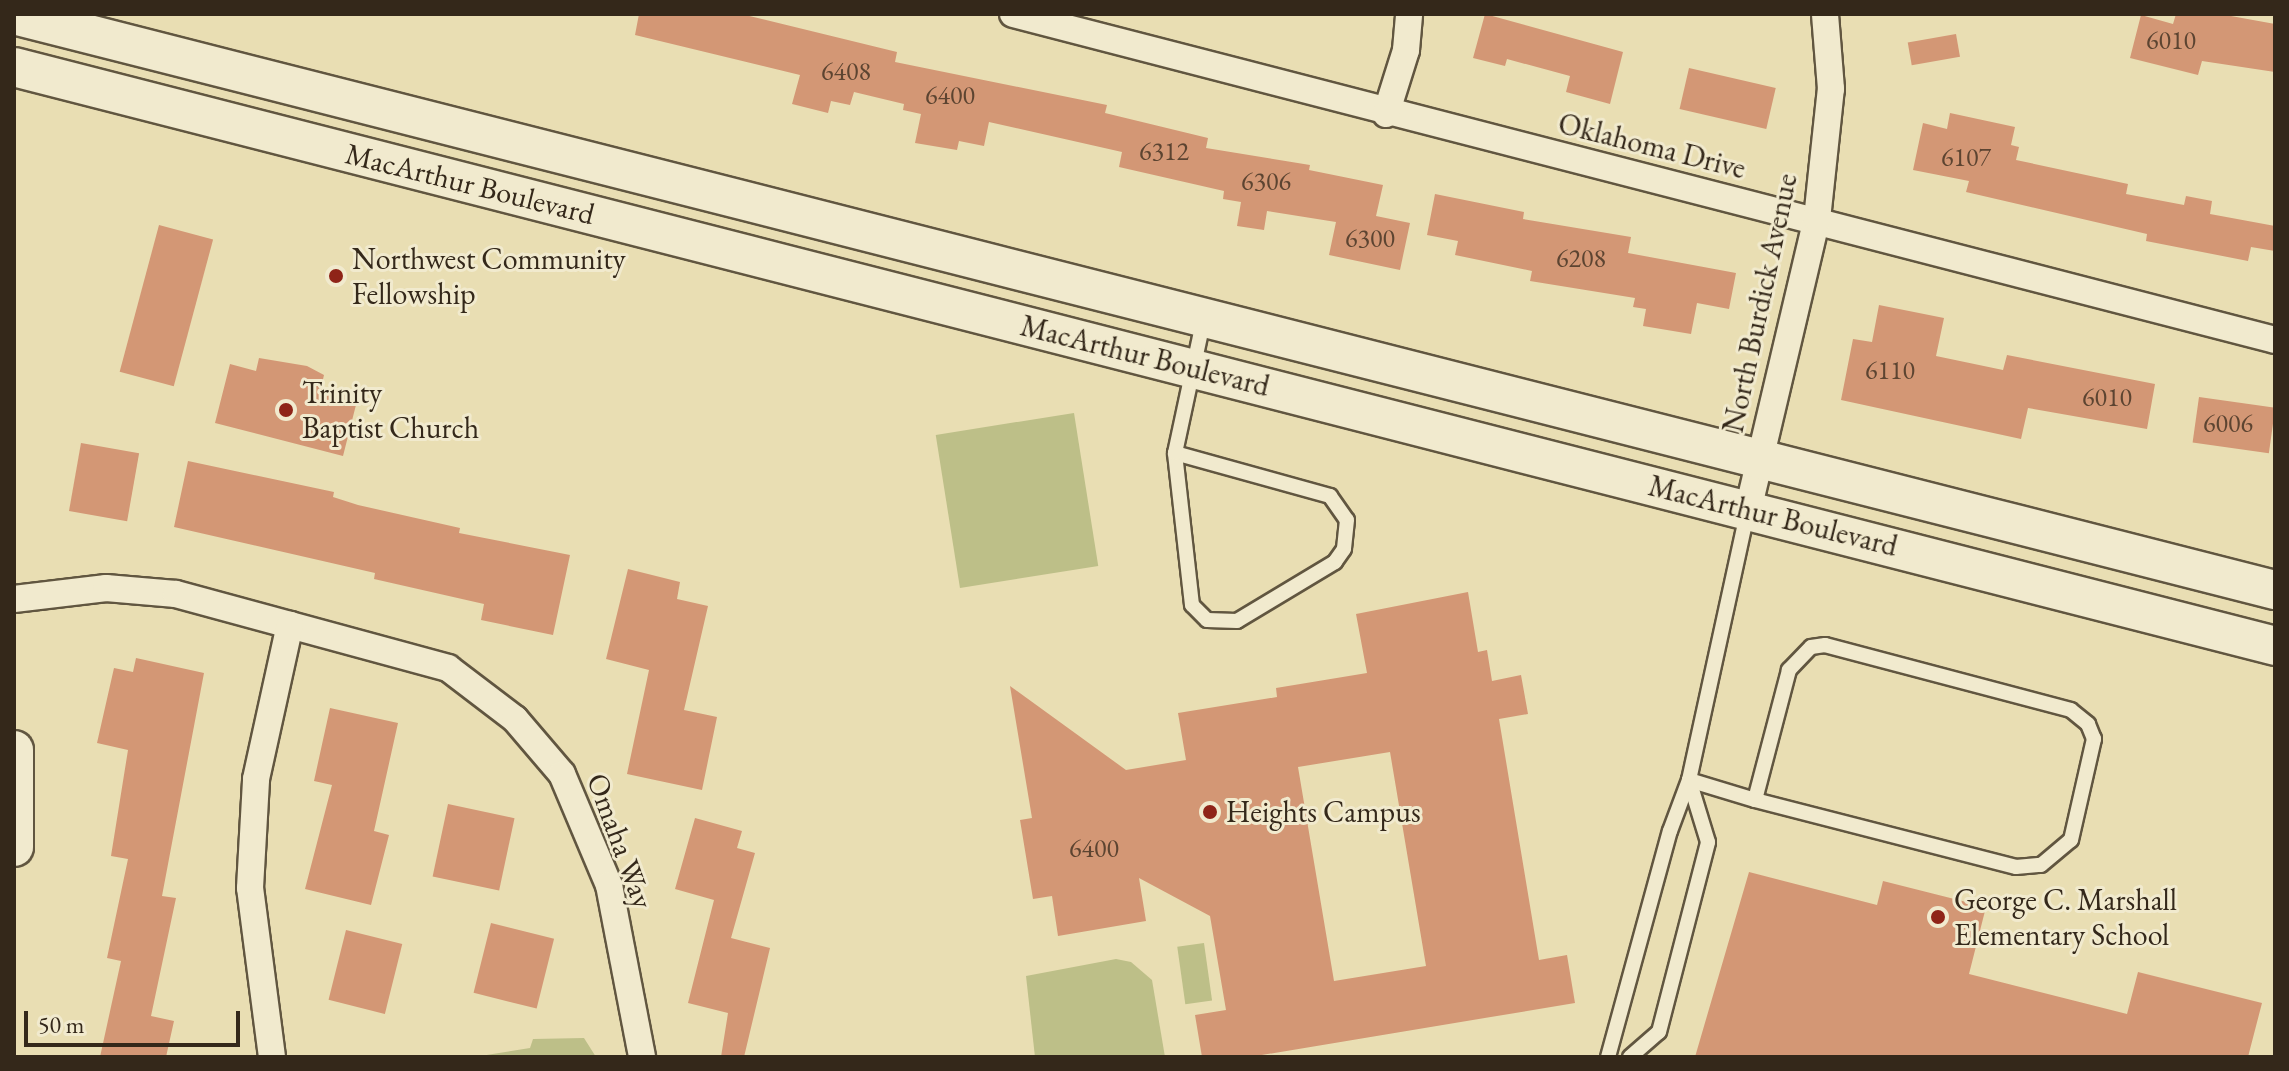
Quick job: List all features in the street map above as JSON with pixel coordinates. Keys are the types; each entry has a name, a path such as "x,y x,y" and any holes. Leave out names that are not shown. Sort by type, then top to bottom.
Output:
{"street":[{"name":"Oklahoma Drive","path":"1013,14 1386,114 1817,219 2275,340"},
{"path":"1386,114 1406,50 1409,14"},
{"name":"North Burdick Avenue","path":"1748,510 1817,219 1831,89 1825,14"},
{"name":"MacArthur Boulevard","path":"14,15 2275,590"},
{"name":"MacArthur Boulevard","path":"14,67 2275,646"},
{"name":"Omaha Way","path":"14,599 106,588 176,594 448,668 515,719 562,774 609,885 642,1057"},
{"path":"272,1057 250,888 256,779 290,625"},
{"path":"14,750 14,847"}],"lane":[{"path":"1175,453 1330,496 1347,520 1344,549 1335,562 1237,621 1207,620 1189,595 1175,453 1191,368 1205,316"},
{"path":"1608,1057 1670,831 1689,780 1748,510"},
{"path":"1689,780 1755,800 2016,867 2041,865 2071,840 2094,739 2088,724 2071,710 1825,645 1811,647 1789,670 1755,800"},
{"path":"1630,1057 1659,1032 1708,842 1689,780"}],"green space":[{"path":"1074,413 1098,566 960,588 936,435"},
{"path":"1204,943 1212,1000 1185,1004 1177,947"},
{"path":"1116,959 1131,962 1152,980 1165,1057 1035,1057 1026,976"},
{"path":"584,1038 596,1057 474,1057 530,1048 533,1039"}],"building":[{"path":"639,14 741,14 897,52 895,62 1107,105 1105,113 1208,138 1206,148 1310,165 1309,170 1383,185 1376,216 1410,223 1400,270 1329,255 1336,222 1267,211 1264,230 1237,226 1241,202 1223,199 1224,191 1119,167 1122,152 989,122 984,146 959,141 957,150 915,143 921,114 903,110 904,104 854,92 850,105 831,101 828,113 792,104 800,75 635,35"},
{"path":"1485,14 1623,52 1610,104 1566,92 1570,76 1507,59 1505,66 1473,58"},
{"path":"2176,14 2220,14 2275,24 2275,72 2202,61 2198,75 2130,58 2141,15 2173,24"},
{"path":"1956,34 1960,57 1912,65 1908,43"},
{"path":"1689,68 1776,88 1766,129 1680,109"},
{"path":"1950,113 2015,127 2011,145 2019,147 2016,160 2128,184 2126,194 2184,205 2186,196 2212,201 2210,214 2275,226 2275,251 2251,247 2248,261 2146,241 2147,234 1966,192 1969,181 1913,170 1923,123 1947,129"},
{"path":"1435,194 1524,212 1523,219 1631,237 1628,253 1736,273 1729,309 1697,303 1691,334 1643,326 1646,309 1633,307 1635,298 1530,281 1532,271 1455,255 1458,241 1427,235"},
{"path":"159,225 213,239 174,386 120,372"},
{"path":"1879,305 1944,318 1936,356 2003,370 2007,355 2155,384 2147,429 2028,408 2021,439 1841,400 1853,339 1872,342"},
{"name":"Trinity Baptist Church","path":"259,358 307,366 324,375 321,388 358,397 343,456 215,423 230,364 256,371"},
{"path":"2199,397 2275,408 2269,453 2193,443"},
{"path":"81,443 139,453 127,521 69,511"},
{"path":"188,461 334,492 333,497 358,505 460,528 459,533 570,555 553,635 481,620 484,604 374,579 375,573 174,527"},
{"path":"628,569 680,582 677,599 708,606 684,710 717,717 702,790 627,774 649,670 606,659"},
{"path":"1468,592 1478,652 1487,650 1492,681 1521,675 1528,714 1499,719 1539,960 1567,955 1575,1003 1250,1057 1202,1057 1195,1015 1226,1010 1210,916 1139,878 1146,921 1058,936 1052,896 1033,899 1020,820 1032,818 1010,686 1126,770 1186,760 1178,713 1277,697 1276,688 1367,673 1356,614","holes":["1390,752 1426,966 1334,981 1298,767"]},
{"path":"136,658 204,673 162,896 176,898 151,1016 174,1021 166,1057 100,1057 121,961 107,958 128,859 111,856 128,750 97,743 114,668 133,672"},
{"path":"330,708 398,723 374,831 389,835 371,905 305,889 332,785 314,781"},
{"path":"448,804 515,818 499,891 433,876"},
{"path":"695,818 742,831 737,848 755,853 731,938 770,948 744,1057 721,1057 728,1013 688,1003 714,900 675,889"},
{"path":"1749,872 1877,905 1883,881 1986,907 1969,974 2127,1014 2138,972 2262,1003 2248,1057 1695,1057"},
{"path":"491,923 554,939 537,1009 474,993"},
{"path":"346,930 402,944 385,1014 329,1000"}],"place":[{"name":"Northwest Community Fellowship","path":"336,276"},
{"name":"Trinity Baptist Church","path":"286,410"},
{"name":"Heights Campus","path":"1210,812"},
{"name":"George C. Marshall Elementary School","path":"1938,917"}]}
